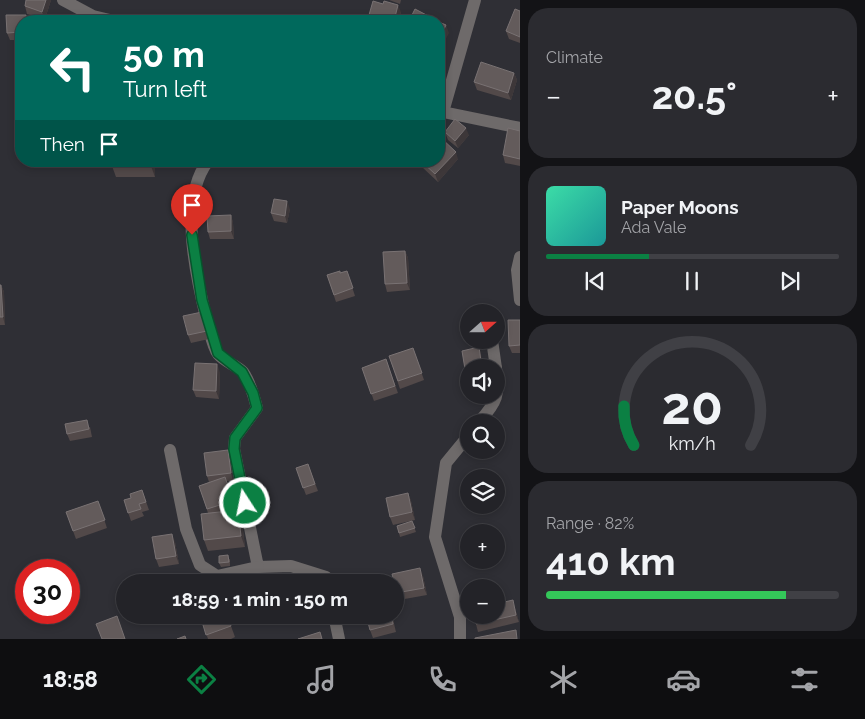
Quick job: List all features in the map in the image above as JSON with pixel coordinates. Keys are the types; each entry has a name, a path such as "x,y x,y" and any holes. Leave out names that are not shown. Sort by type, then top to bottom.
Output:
{"street":[{"path":"63,0 91,15"},
{"path":"445,105 475,0"},
{"path":"445,112 520,128"},
{"path":"203,167 200,171 193,203 192,235 202,300 218,353 242,372 253,393 257,408 235,438 234,449 258,567"},
{"path":"520,257 517,270 520,300"},
{"path":"460,446 446,463 435,537 460,617 460,639"},
{"path":"170,450 186,528 200,565 217,576 258,567 291,566 316,574"},
{"path":"336,624 339,639"}],"building":[{"path":"26,0 46,0 42,12 25,6"},
{"path":"373,1 383,4 384,1 398,5 396,15 369,15"},
{"path":"415,9 426,15 412,15"},
{"path":"515,9 520,11 520,37 506,31"},
{"path":"6,15 15,15 15,32 7,33"},
{"path":"481,62 514,73 508,93 474,82"},
{"path":"455,119 466,128 455,141 445,132"},
{"path":"508,128 520,131 520,159 503,155"},
{"path":"445,142 456,152 445,164"},
{"path":"427,167 442,167 435,174"},
{"path":"274,199 287,201 285,216 271,213"},
{"path":"231,215 231,231 208,232 207,216"},
{"path":"405,251 407,283 385,284 383,252"},
{"path":"340,271 340,273 347,271 353,288 334,295 327,275"},
{"path":"1,285 3,317 0,317"},
{"path":"202,312 207,331 188,335 183,316"},
{"path":"508,320 520,320 520,345 509,346"},
{"path":"413,348 422,373 398,381 389,356"},
{"path":"479,349 481,359 463,359 462,351"},
{"path":"386,359 395,386 371,394 362,368"},
{"path":"195,363 217,364 216,391 193,390"},
{"path":"87,420 89,429 67,434 65,424"},
{"path":"228,450 231,473 207,476 204,453"},
{"path":"308,464 315,484 303,488 296,468"},
{"path":"225,477 233,501 207,509 199,486"},
{"path":"142,490 146,502 139,504 141,509 128,513 124,500 131,498 130,494"},
{"path":"408,493 412,512 390,517 386,498"},
{"path":"98,501 105,520 73,531 66,512"},
{"path":"238,510 241,536 204,540 201,514"},
{"path":"412,521 415,528 399,533 397,526"},
{"path":"172,534 176,556 156,559 152,537"},
{"path":"228,555 229,562 219,563 219,556"},
{"path":"420,568 424,588 404,592 404,574 392,574"},
{"path":"513,600 516,615 505,617 505,602"},
{"path":"116,616 116,624 120,624 125,639 102,639 96,624"},
{"path":"203,624 230,624 231,626 206,635"},
{"path":"368,624 393,624 370,630"},
{"path":"516,630 517,639 475,639 475,638"},
{"path":"320,632 322,639 298,639"}],"route":[{"path":"192,235 202,300 211,336 218,353 242,372 253,393 257,408 235,438 234,449 245,503"}]}
